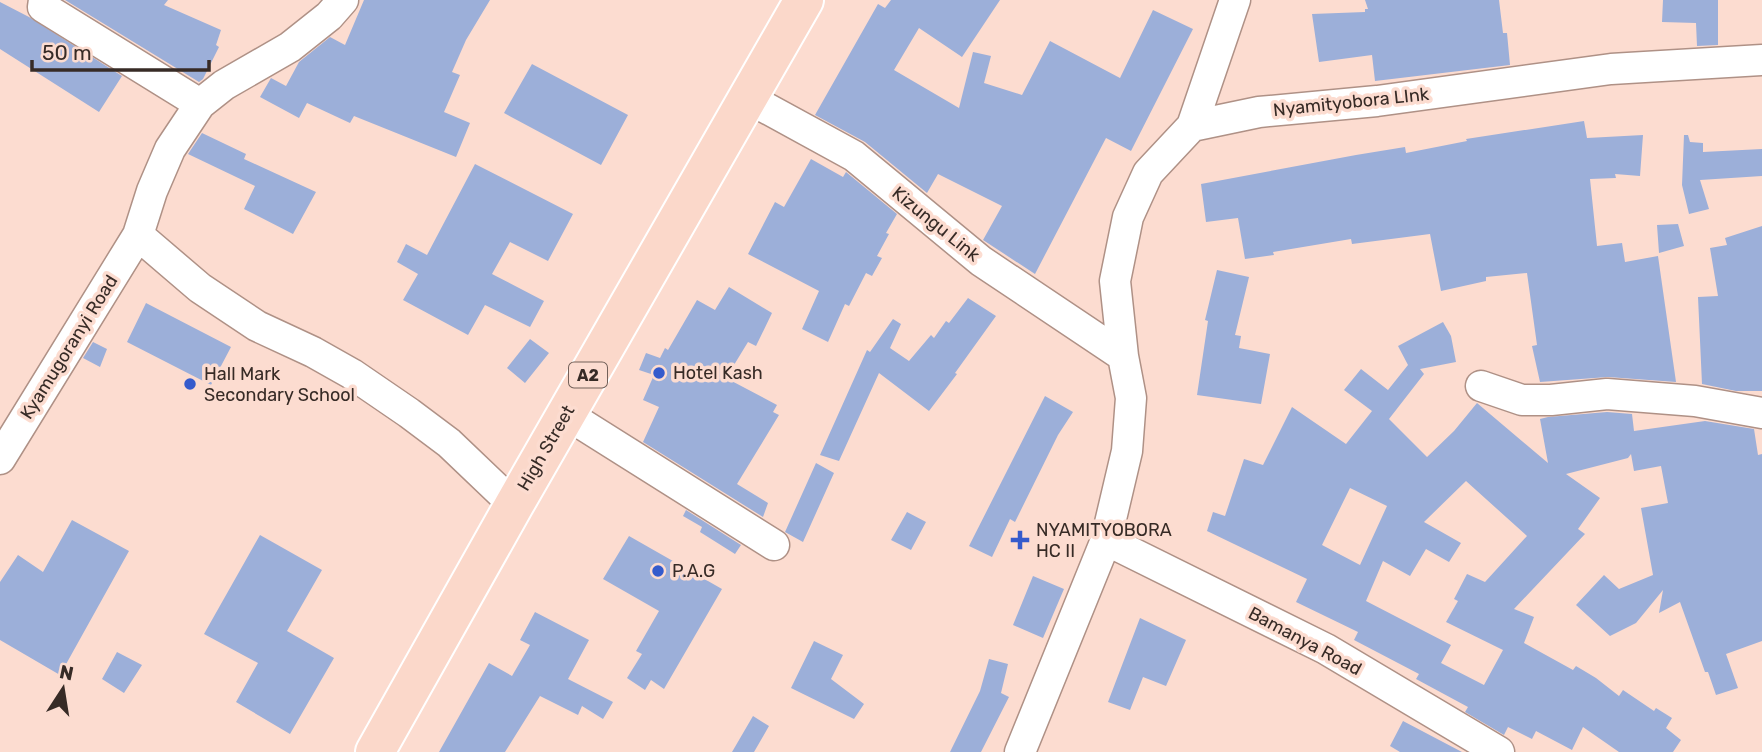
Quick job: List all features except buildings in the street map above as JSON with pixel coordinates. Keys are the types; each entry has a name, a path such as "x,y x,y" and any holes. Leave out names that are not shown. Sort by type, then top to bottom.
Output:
{"main road":[{"name":"High Street","path":"375,752 746,97 804,0"}],"street":[{"path":"44,0 43,8 200,104"},
{"name":"Kyamugoranyi Road","path":"0,459 138,235 152,191 170,149 200,104 224,85 290,47 328,16 342,0"},
{"path":"1020,752 1106,540 1127,451 1131,398 1123,356 1115,281 1128,216 1148,173 1192,127 1235,0"},
{"name":"Nyamityobora LInk","path":"1192,127 1259,112 1377,101 1611,69 1762,60"},
{"name":"Kizungu Link","path":"746,97 854,156 981,261 1123,356"},
{"path":"138,235 200,288 257,326 313,352 409,412 449,443 514,505"},
{"path":"1481,386 1522,400 1607,394 1695,401 1762,413"},
{"path":"566,414 774,545"},
{"name":"Bamanya Road","path":"1106,540 1326,649 1499,752"}],"place":[{"name":"Hotel Kash","path":"659,373"},
{"name":"Hall Mark Secondary School","path":"190,384"},
{"name":"NYAMITYOBORA HC II","path":"1020,540"},
{"name":"P.A.G","path":"658,571"}]}
